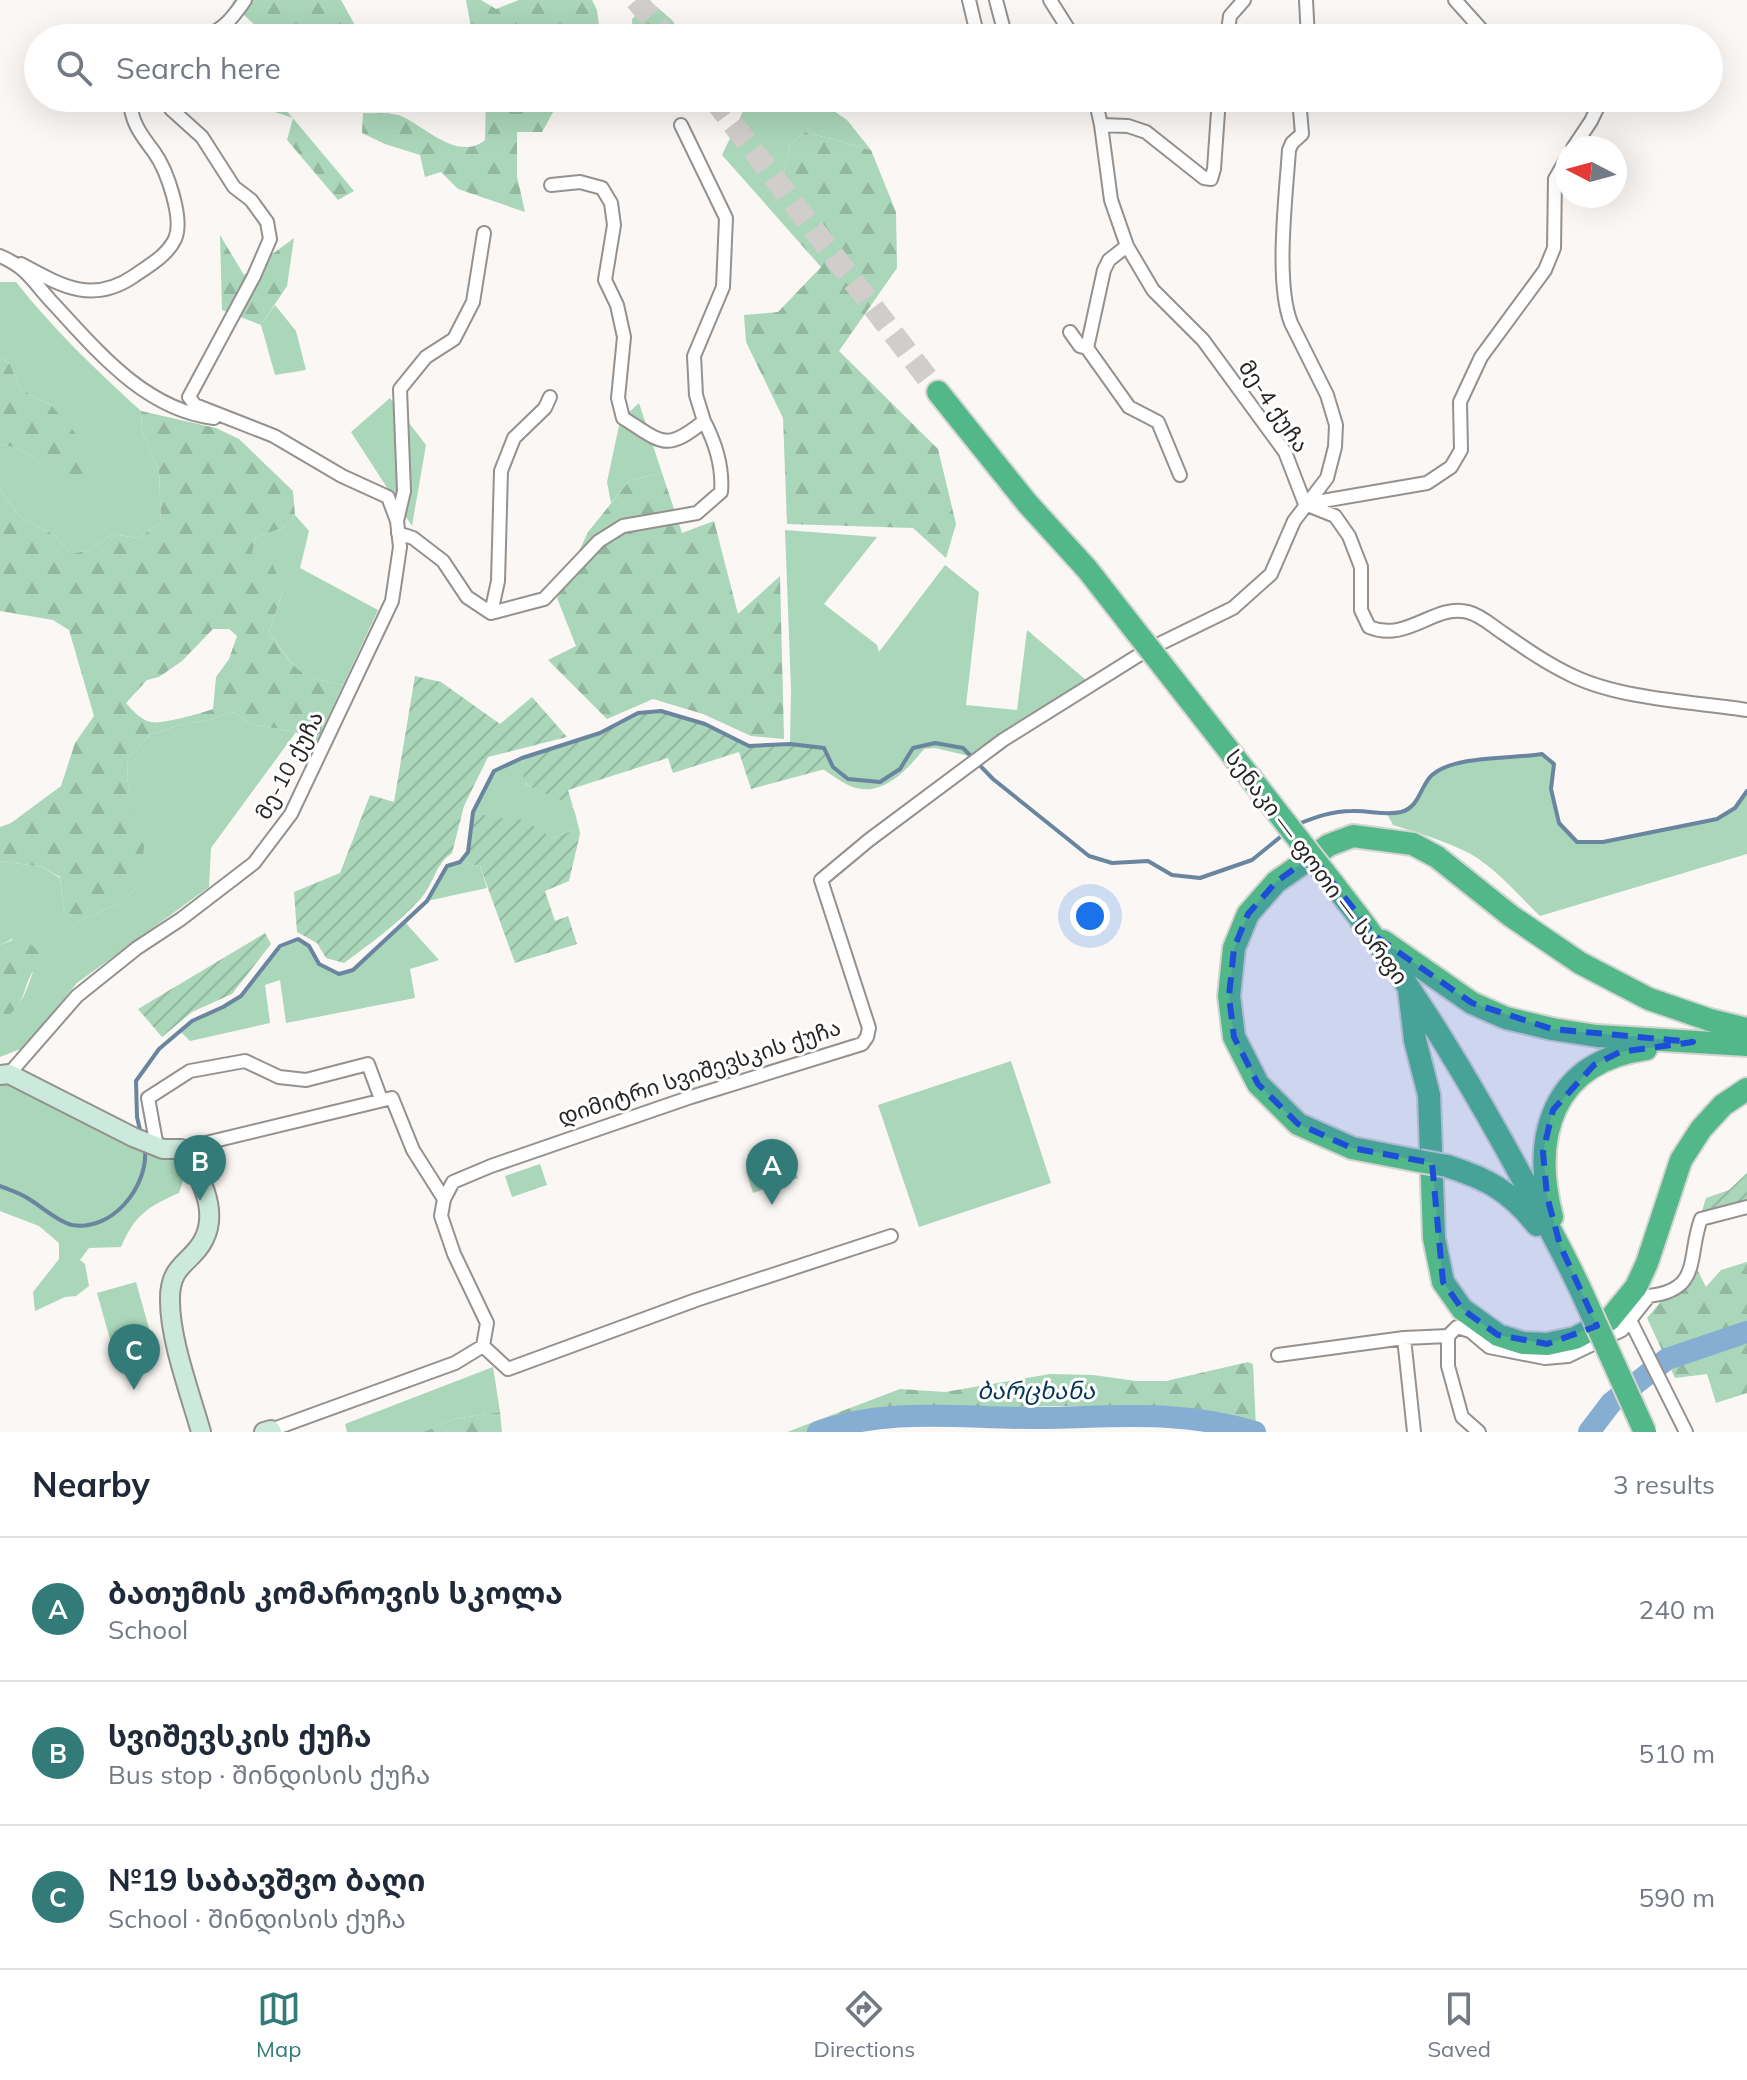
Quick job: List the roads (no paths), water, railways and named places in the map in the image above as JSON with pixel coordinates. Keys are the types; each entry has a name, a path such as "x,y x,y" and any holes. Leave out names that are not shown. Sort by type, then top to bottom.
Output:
{"highway":[{"name":"სენაკი — ფოთი — სარფი","path":"938,392 1027,503 1087,569 1375,936 1473,1089 1560,1245 1645,1432"},
{"path":"1573,1273 1517,1201 1485,1180 1447,1166 1352,1148 1298,1124 1258,1084 1234,1037 1229,996 1234,948 1248,914 1276,882 1329,845 1353,836 1413,844 1437,857 1511,916 1580,963 1649,999 1747,1029"},
{"path":"1375,936 1472,1003 1506,1018 1597,1036 1747,1045"},
{"path":"1409,989 1415,1040 1429,1095 1434,1238 1443,1282 1462,1309 1498,1335 1523,1343 1547,1344 1575,1338 1609,1320 1636,1287 1647,1263 1681,1160 1701,1129 1723,1105 1747,1089"},
{"path":"1560,1245 1547,1196 1543,1152 1553,1110 1569,1087 1594,1065 1620,1052 1693,1042"}],"street":[{"path":"227,24 245,0"},
{"path":"969,0 975,24"},
{"path":"996,0 1002,24"},
{"path":"1050,0 1065,24"},
{"path":"1229,24 1230,16 1244,0"},
{"path":"1306,0 1307,24"},
{"path":"1455,0 1476,24"},
{"path":"0,256 78,291 102,290 129,279 169,249 176,237 178,224 168,178 155,154 141,138 132,112"},
{"path":"174,112 202,137 234,187 251,200 267,222 270,239 254,276 189,397 195,405 274,436 342,476 388,497 398,527 443,561 467,597 491,613 544,599 599,541 623,526 697,513 721,492 714,439 704,421 696,395 694,356 723,287 726,218 681,125"},
{"name":"მე-4 ქუჩა","path":"1098,112 1111,200 1127,246 1153,290 1203,340 1285,452 1305,504"},
{"path":"1101,125 1128,126 1146,132 1204,178 1211,179 1218,112"},
{"name":"დიმიტრი სვიშევსკის ქუჩა","path":"444,1199 453,1182 491,1166 691,1097 862,1044 869,1028 821,880 986,752 1147,650 1233,608 1271,574 1294,521 1327,478 1335,447 1336,425 1327,395 1286,311 1284,285 1289,150 1302,134 1300,112"},
{"path":"1581,136 1595,112"},
{"path":"1305,504 1427,483 1451,467 1461,450 1460,402 1481,357 1545,270 1554,248 1555,179"},
{"path":"551,185 580,182 602,188 611,203 614,225 605,280 617,305 624,337 618,398 623,418 657,439 670,441 682,439 704,421"},
{"name":"მე-10 ქუჩა","path":"4,1075 77,996 254,863 291,814 392,601 404,491 400,389 426,357 454,339 473,302 484,233"},
{"path":"1087,348 1104,270 1109,260 1127,246"},
{"path":"21,264 105,360 131,381 177,410 195,416 233,420"},
{"path":"1070,332 1080,346 1087,348 1129,407 1158,422 1180,475"},
{"path":"491,613 498,581 501,471 514,438 545,408 550,397"},
{"path":"1305,504 1335,516 1349,536 1361,567 1361,610 1369,627 1380,632 1398,631 1454,610 1466,611 1573,676 1607,689 1747,710"},
{"path":"146,1143 148,1098 190,1071 245,1061 279,1077 306,1080 368,1064 381,1099"},
{"path":"4,1075 146,1143 181,1149 392,1098 413,1150 444,1199 441,1216 448,1239 487,1323 483,1346 455,1363 269,1431"},
{"path":"181,1149 201,1178 209,1214 204,1240 183,1261 173,1278 169,1299 201,1432"},
{"path":"1278,1355 1404,1338 1448,1336 1457,1327 1470,1331 1489,1347 1545,1358 1568,1356 1622,1330 1649,1296 1666,1294 1678,1288 1694,1263 1696,1234 1701,1219 1747,1207"},
{"path":"483,1346 508,1369 696,1300 891,1236"},
{"path":"1630,1320 1686,1432"},
{"path":"1448,1336 1448,1366 1462,1417 1479,1432"},
{"path":"1404,1338 1414,1432"},
{"path":"1457,1432 1462,1417"}],"waterway":[{"path":"141,1134 136,1081 159,1049 192,1021 241,996 280,946 298,939 309,946 319,964 339,974 353,970 427,901 447,866 460,862 468,852 473,812 494,771 522,758 600,733 638,713 661,711 705,724 749,746 790,744 824,748 833,767 848,779 880,782 900,769 913,748 935,743 963,748 993,779 1089,856 1112,863 1148,861 1172,875 1200,878 1252,860 1284,834"},
{"path":"1298,824 1338,812 1401,812 1412,806 1432,775 1442,769 1469,761 1542,754 1554,764 1551,789 1559,823 1577,842 1603,842 1717,819 1735,808 1747,791"},
{"path":"0,1186 26,1197 67,1223 87,1225 101,1221 125,1204 140,1178 145,1150"},
{"name":"ბარცხანა","path":"1589,1432 1611,1403 1667,1359 1747,1332"},
{"name":"ბარცხანა","path":"818,1432 871,1419 924,1416 1170,1417 1255,1432"}],"tunnel":[{"path":"636,0 656,24"},
{"path":"724,112 938,392"}],"place":[{"name":"სვიშევსკის ქუჩა","path":"200,1201"},
{"name":"ბათუმის კომაროვის სკოლა","path":"772,1205"},
{"name":"№19 საბავშვო ბაღი","path":"134,1390"}]}
